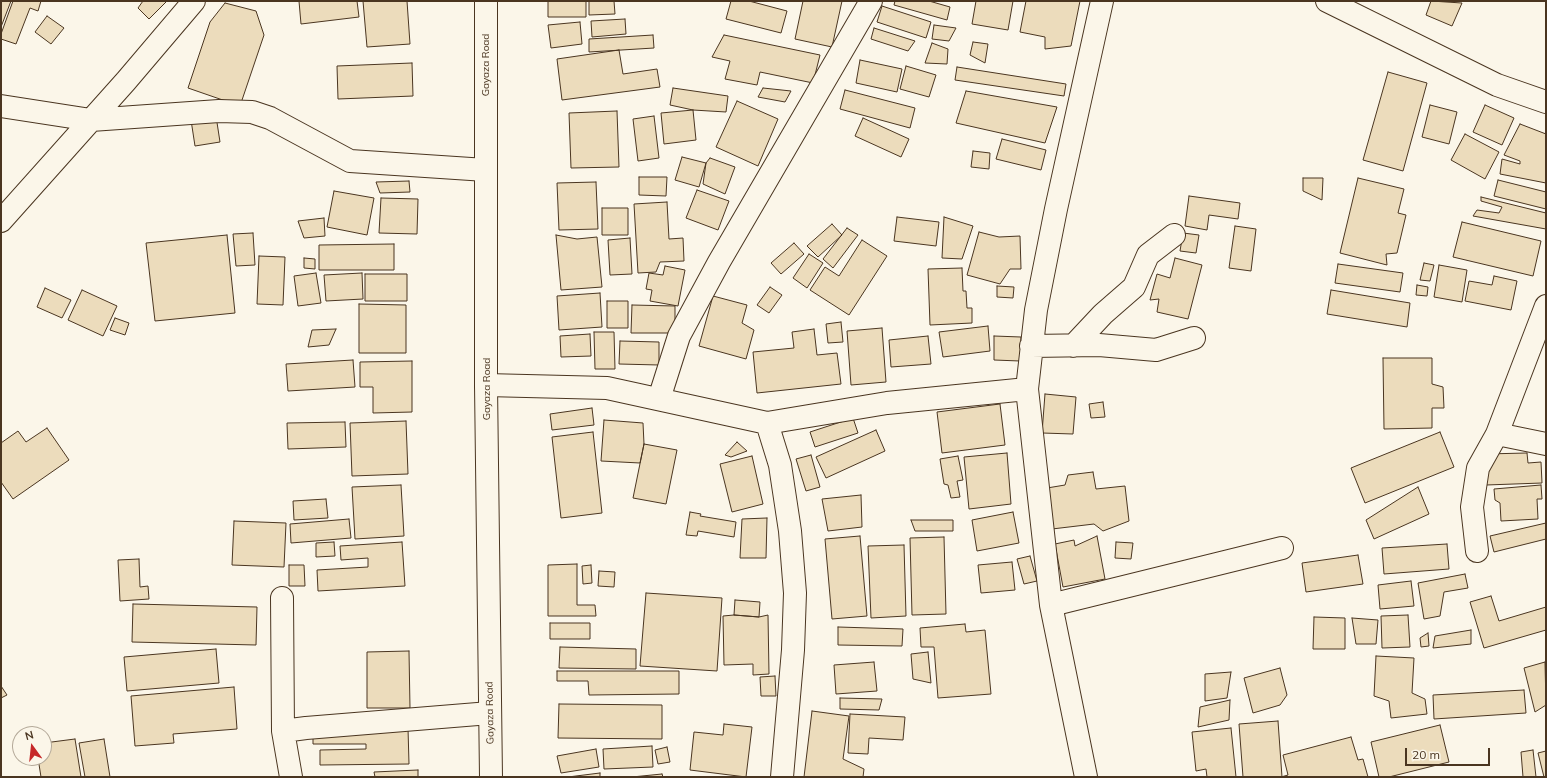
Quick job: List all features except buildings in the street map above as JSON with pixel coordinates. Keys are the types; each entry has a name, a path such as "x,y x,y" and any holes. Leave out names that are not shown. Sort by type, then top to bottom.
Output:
{"street":[{"path":"1,221 194,1"},
{"name":"Gayaza Road","path":"486,1 486,385 491,777"},
{"path":"659,399 679,336 719,262 871,1"},
{"path":"1086,777 1051,605 1026,388 1036,310 1056,209 1102,1"},
{"path":"1327,1 1497,85 1546,102"},
{"path":"1,106 91,120 218,111 252,112 270,118 350,161 486,170"},
{"path":"1073,346 1103,314 1134,287 1148,255 1174,235"},
{"path":"1477,551 1472,507 1478,468 1497,434 1546,306"},
{"path":"1031,346 1099,345 1156,350 1194,338"},
{"path":"486,385 607,388 767,423 887,403 1026,388"},
{"path":"767,423 780,465 790,531 795,593 793,650 782,777"},
{"path":"1497,434 1546,444"},
{"path":"1051,605 1282,548"},
{"path":"282,598 283,731 291,777"},
{"path":"283,731 490,713"}]}
